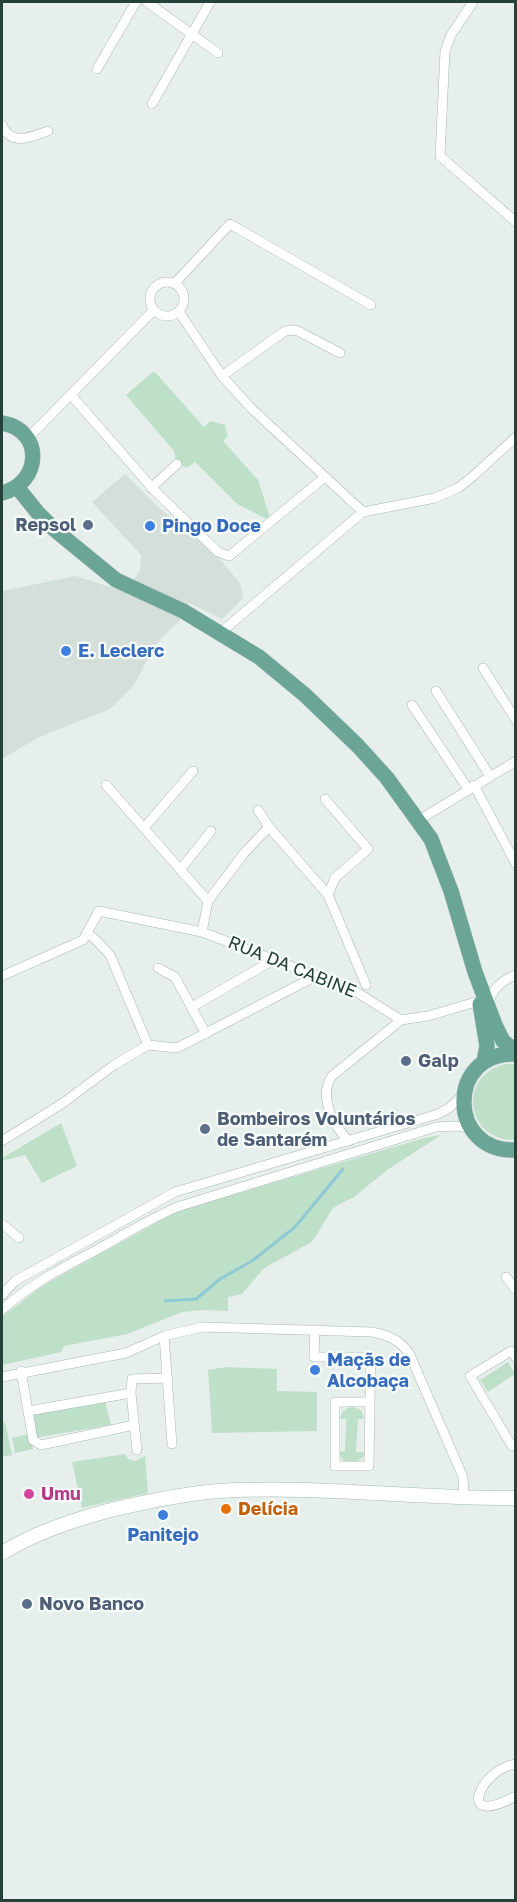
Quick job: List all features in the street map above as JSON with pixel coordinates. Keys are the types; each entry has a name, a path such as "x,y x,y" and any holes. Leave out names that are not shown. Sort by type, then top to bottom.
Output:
{"main road":[{"path":"2,423 19,430 27,439 32,450 33,462 29,474 17,487 2,493"},
{"path":"17,487 55,530 116,580 183,610 259,657 304,695 380,770 419,820 430,839 439,858 484,1003 503,1041 516,1053"},
{"path":"484,1003 487,1046 484,1062"},
{"path":"512,1152 485,1142 471,1128 464,1111 463,1095 470,1076 484,1062 499,1055 516,1053"},
{"path":"2,1553 21,1541 87,1516 177,1496 219,1491 289,1490 464,1498 516,1498"}],"street":[{"path":"97,69 136,2"},
{"path":"147,2 218,53"},
{"path":"152,104 210,2"},
{"path":"473,2 451,35 445,51 440,156 516,222"},
{"path":"2,126 10,137 20,140 48,131"},
{"path":"176,284 230,224 371,305"},
{"path":"164,282 176,284 183,291 185,302 179,312 169,317 164,316 154,310 150,298 154,288 164,282"},
{"path":"27,439 154,310"},
{"path":"179,312 222,376 251,408 363,512"},
{"path":"222,376 285,331 296,330 340,353"},
{"path":"70,395 151,488 218,552 229,556 325,477"},
{"path":"220,633 363,512 435,498 458,488 516,437"},
{"path":"151,488 177,464"},
{"path":"483,668 516,720"},
{"path":"436,691 490,776"},
{"path":"412,705 471,787 516,864"},
{"path":"419,820 516,761"},
{"path":"144,828 193,771"},
{"path":"106,785 208,901"},
{"path":"325,799 368,849 335,878 328,895"},
{"path":"258,810 269,827 328,895 366,985"},
{"path":"202,932 208,901 245,852 269,827"},
{"path":"180,870 211,831"},
{"name":"RUA DA CABINE","path":"87,933 99,911 202,932 318,975 366,996 401,1020"},
{"path":"2,976 83,940 87,933 96,939 110,955 148,1045"},
{"path":"192,1007 275,959"},
{"path":"158,968 175,977 206,1034"},
{"path":"2,1141 63,1103 114,1065 148,1045 177,1048 318,975"},
{"path":"349,1141 340,1134 324,1092 332,1076 401,1020 484,1003 494,989 509,977 516,975"},
{"path":"2,1295 15,1281 175,1192 438,1114 449,1108 463,1095"},
{"path":"331,1147 335,1135 333,1120"},
{"path":"2,1310 15,1297 51,1274 147,1220 177,1207 436,1127 471,1128"},
{"path":"2,1224 18,1238"},
{"path":"506,1277 516,1290"},
{"path":"2,1377 21,1371 126,1353 164,1336 202,1327 385,1334 405,1347 463,1477 464,1498"},
{"path":"315,1330 314,1357 371,1357 369,1466 335,1466 335,1402 370,1402"},
{"path":"164,1336 172,1444"},
{"path":"516,1358 511,1351 470,1376 512,1446 516,1444"},
{"path":"21,1371 33,1440 41,1445 134,1425"},
{"path":"137,1450 131,1393 132,1379 168,1378"},
{"path":"28,1411 131,1393"},
{"path":"516,1764 498,1771 485,1782 478,1794 479,1802 490,1807 497,1806 516,1796"}],"shaded area":[{"path":"125,474 156,505 203,543 224,564 240,583 243,599 222,619 189,603 179,621 158,642 133,686 110,709 37,738 2,759 2,591 75,576 117,589 132,582 140,570 141,555 92,502"}],"green space":[{"path":"154,371 204,427 211,421 225,425 228,436 223,441 258,480 271,521 237,504 195,462 187,468 177,464 174,451 126,395"},
{"path":"507,1064 515,1064 516,1140 497,1137 485,1129 477,1118 473,1105 474,1092 480,1079 491,1070"},
{"path":"61,1123 77,1166 42,1183 25,1155 2,1161 2,1158"},
{"path":"441,1135 387,1170 354,1197 333,1208 312,1242 264,1268 242,1294 228,1297 228,1311 182,1312 127,1334 64,1346 61,1352 2,1365 2,1317 42,1286 178,1211 424,1138"},
{"path":"508,1362 515,1374 488,1392 480,1380"},
{"path":"226,1367 277,1369 277,1391 317,1392 317,1431 212,1433 208,1370"},
{"path":"105,1401 111,1425 34,1438 31,1415"},
{"path":"353,1407 361,1410 364,1419 358,1419 356,1452 364,1452 363,1457 355,1463 342,1460 339,1452 345,1451 346,1419 340,1419 346,1409"},
{"path":"5,1422 12,1455 2,1457 2,1423"},
{"path":"30,1434 33,1449 15,1453 12,1438"},
{"path":"125,1454 128,1459 135,1461 145,1456 148,1493 82,1508 72,1462"}],"waterway":[{"path":"165,1301 196,1299 220,1279 252,1261 295,1227 343,1169"}],"place":[{"name":"Repsol","path":"88,525"},
{"name":"Pingo Doce","path":"150,526"},
{"name":"E. Leclerc","path":"66,651"},
{"name":"Galp","path":"406,1061"},
{"name":"Bombeiros Voluntários de Santarém","path":"205,1129"},
{"name":"Maçãs de Alcobaça","path":"315,1370"},
{"name":"Umu","path":"29,1494"},
{"name":"Delícia","path":"226,1509"},
{"name":"Panitejo","path":"163,1515"},
{"name":"Novo Banco","path":"27,1604"}]}
